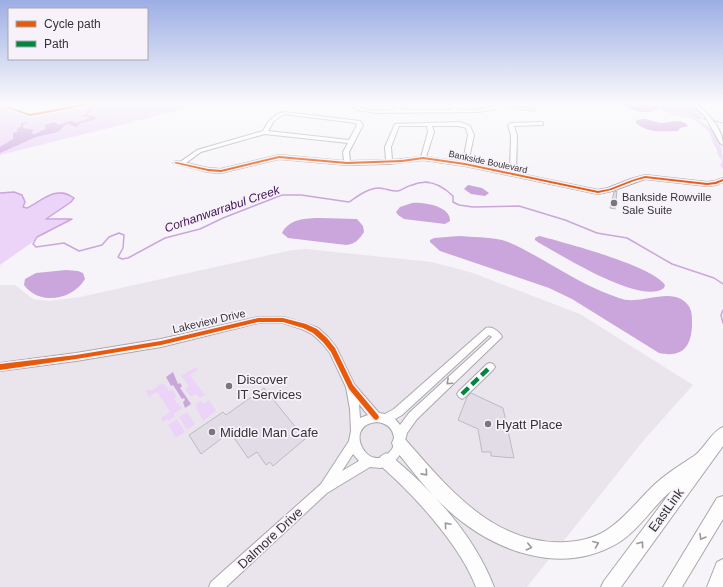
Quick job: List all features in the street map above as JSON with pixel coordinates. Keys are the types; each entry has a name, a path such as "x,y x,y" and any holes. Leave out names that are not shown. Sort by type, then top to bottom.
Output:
{"highway":[{"name":"EastLink","path":"610,587 723,434"},
{"path":"399,441 447,497 472,520 500,536 526,547 567,551 593,546 610,538 625,526 660,490 707,456"},
{"path":"378,461 414,486 462,543 476,566 485,587"},
{"path":"672,587 723,504"},
{"path":"716,587 723,568"}],"street":[{"path":"347,163 346,152 357,130"},
{"path":"389,162 387,150 395,130"},
{"path":"423,158 431,130"},
{"path":"465,164 471,135 469,130"},
{"path":"513,130 514,135 513,174"},
{"path":"716,130 723,143"},
{"path":"265,132 351,142"},
{"name":"Bankside Boulevard","path":"265,132 199,151 179,163 208,170 221,171 278,157 347,163 389,162 423,158 465,164 598,192 608,191 638,178 707,184 716,183 723,180"},
{"name":"Lakeview Drive","path":"0,367 99,354 161,343 252,321 277,319 299,324 320,335 333,350 351,387 355,409 354,438"},
{"path":"489,330 498,337 413,416 403,430 395,454 378,461 359,454 354,438 360,424 364,420 380,418 398,412 458,358 489,330"},
{"path":"458,358 466,366"},
{"path":"462,394 490,366"},
{"name":"Lakeview Drive","path":"351,387 380,418"},
{"path":"380,418 395,427 399,441"},
{"name":"Dalmore Drive","path":"323,489 354,438"},
{"name":"Dalmore Drive","path":"216,587 323,489 378,461"}],"shaded area":[{"path":"0,130 99,130 0,155"},
{"path":"17,130 34,130 31,133 35,134 42,130 60,130 36,137 0,153 0,147 13,139 13,133 19,131"},
{"path":"655,130 678,130 678,131"},
{"path":"707,130 712,130 719,140 722,153 723,169 720,165 722,161"},
{"path":"468,185 482,188 489,193 485,196 471,194 464,189"},
{"path":"16,192 23,196 25,199 24,207 27,208 50,195 62,192 68,194 74,198 68,205 46,219 72,219 37,237 34,241 0,265 0,193"},
{"path":"412,203 429,204 441,208 449,216 450,221 445,224 404,219 398,215 396,212 400,207"},
{"path":"320,218 357,219 363,226 364,232 352,244 346,245 288,238 282,233 285,228 298,220"},
{"path":"459,236 502,240 523,249 589,286 619,298 635,300 661,296 677,297 684,301 690,309 692,326 690,340 684,349 679,352 674,354 659,353 572,299 549,288 440,251 430,242 430,240 434,238"},
{"path":"539,236 586,249 644,270 665,285 664,288 653,292 620,285 539,243 535,240 535,238"},
{"path":"306,249 432,262 473,273 580,314 693,385 644,440 527,587 0,587 0,285 15,285 33,299 49,301 80,297 292,250"},
{"path":"66,270 83,273 85,279 73,292 64,296 47,298 38,296 30,292 24,285 25,279 36,273"},
{"path":"196,367 198,370 190,375 204,394 208,393 200,398 196,394 191,397 185,389 189,386 181,376"},
{"path":"173,372 178,384 180,383 182,386 180,388 191,404 185,408 183,402 185,400 184,398 182,399 173,385 171,386 166,377"},
{"path":"162,383 164,385 165,384 169,391 172,389 177,396 174,399 182,408 174,414 175,416 169,421 167,419 163,422 161,418 170,412 157,392 149,397 146,391 150,389 151,391"},
{"path":"209,400 216,411 203,421 196,408 196,405 201,401 203,404"},
{"path":"187,412 195,424 187,430 179,417"},
{"path":"177,419 185,432 176,438 168,425"}],"building":[{"name":"Bankside Rowville Sale Suite","path":"617,191 615,209 610,208 614,192"},
{"path":"264,388 305,439 273,466 270,462 266,465 257,452 248,458 230,432 201,454 189,435 223,412 226,415"},
{"name":"Hyatt Place","path":"471,393 503,408 514,458 491,456 491,452 482,452 478,429 458,420 467,397"}],"waterway":[{"name":"Corhanwarrabul Creek","path":"0,193 14,192 22,195 25,202 23,207 27,208 55,193 67,194 74,198 71,202 46,219 72,219 37,237 33,244 36,247 64,243 79,251 102,245 109,237 119,233 124,235 123,248 118,257 122,259 128,258 165,238 200,229 223,218 282,195 301,195 349,202 371,189 381,188 398,191 418,183 429,182 444,188 453,196 453,202 459,205 473,207 519,206 565,220 597,233 627,238 672,264 714,278 723,284"},
{"name":"Corhanwarrabul Creek","path":"723,310 721,315 723,323"}],"marked path":[{"path":"462,394 490,367"}],"cycle path":[{"path":"176,163 208,170 221,171 279,157 347,163 402,161 423,158 465,164 598,192 610,190 633,180 645,177 707,184 716,183 723,180"},
{"path":"0,367 76,357 161,343 258,320 283,320 315,331 325,340 333,350 351,387 376,417"}],"place":[{"name":"Bankside Rowville Sale Suite","path":"614,203"},
{"name":"Discover IT Services","path":"229,386"},
{"name":"Hyatt Place","path":"488,424"},
{"name":"Middle Man Cafe","path":"212,432"}]}
